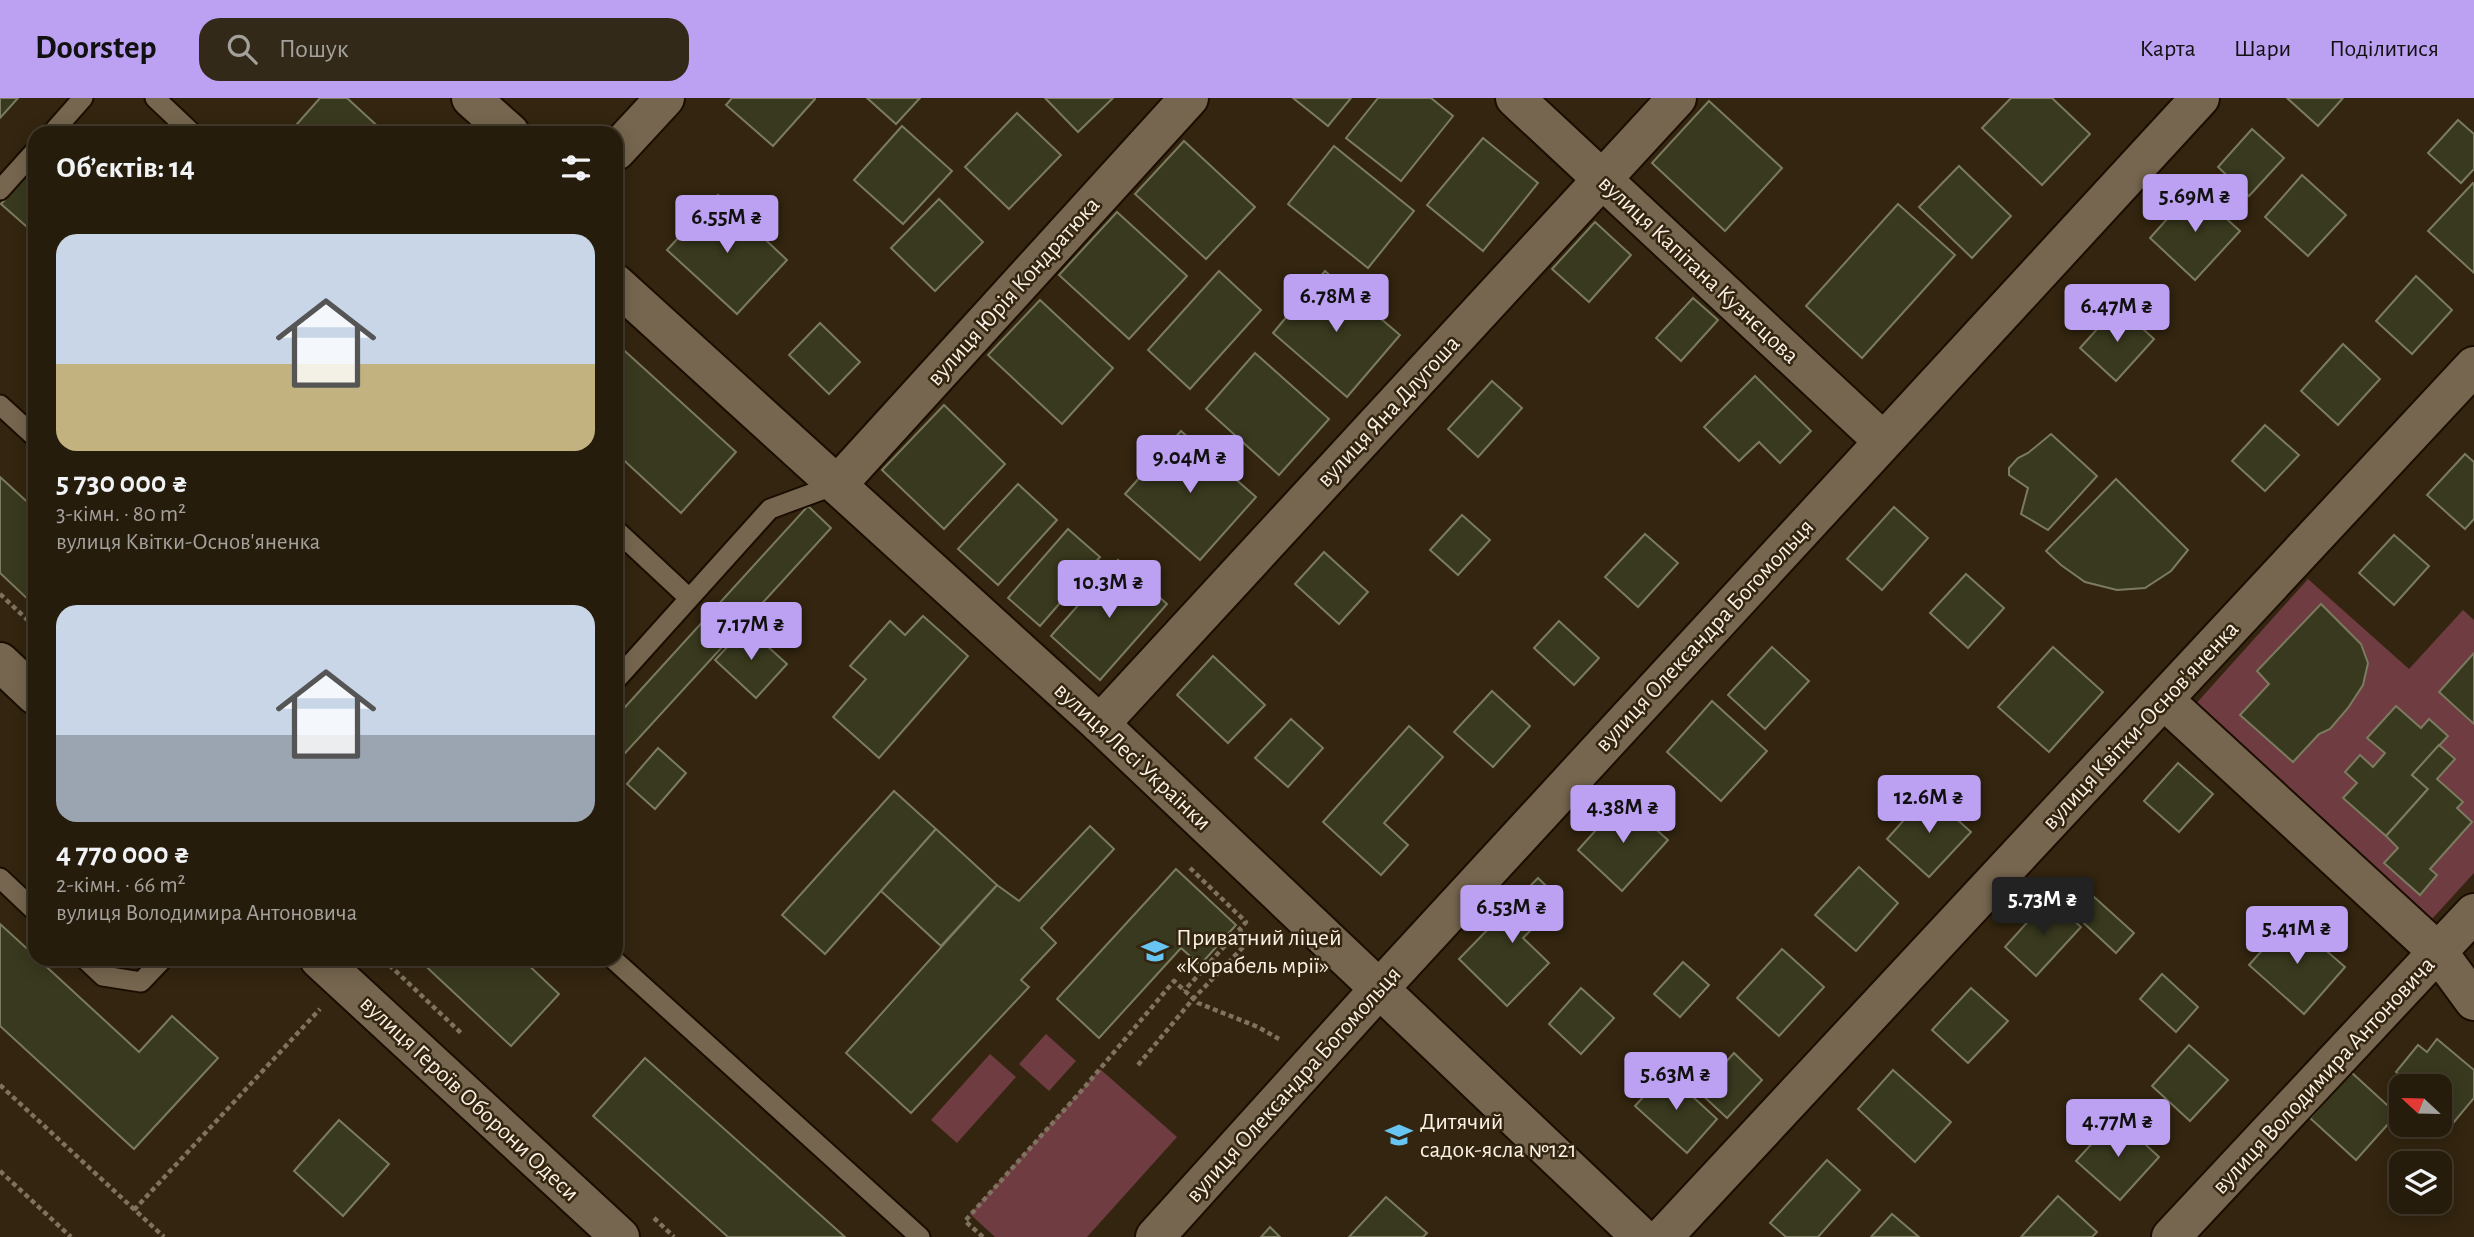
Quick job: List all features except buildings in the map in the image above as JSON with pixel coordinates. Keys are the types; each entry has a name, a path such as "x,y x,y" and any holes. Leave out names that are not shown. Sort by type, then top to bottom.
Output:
{"street":[{"path":"471,98 502,126"},
{"path":"623,143 664,98"},
{"name":"вулиця Юрія Кондратюка","path":"838,484 1189,98"},
{"name":"вулиця Капітана Кузнєцова","path":"1515,98 1883,441"},
{"name":"вулиця Яна Длугоша","path":"1100,724 1677,98"},
{"name":"вулиця Олександра Богомольця","path":"1155,1237 1380,988 2200,98"},
{"name":"вулиця Лесі Українки","path":"623,290 1100,724 1641,1237"},
{"name":"вулиця Квітки-Основ'яненка","path":"1663,1237 2474,366"},
{"path":"0,663 28,689"},
{"path":"2164,700 2438,952 2474,1001"},
{"name":"вулиця Володимира Антоновича","path":"2171,1237 2474,913"},
{"name":"вулиця Героїв Оборони Одеси","path":"332,971 620,1237"}],"lane":[{"path":"58,126 83,98"},
{"path":"155,98 185,126"},
{"path":"0,190 28,159"},
{"path":"0,405 28,431"},
{"path":"623,672 770,509 838,484"},
{"path":"623,536 690,598"},
{"path":"0,878 28,904"},
{"path":"92,966 103,976 141,982 156,966"},
{"path":"621,966 920,1237"}],"path":[{"path":"0,594 28,620"},
{"path":"1184,991 1246,922 1190,868"},
{"path":"1138,1065 1193,999 1250,940 1238,930"},
{"path":"134,1210 332,971"},
{"path":"983,1237 965,1221 1174,981 1198,1003 1258,1027 1279,1039"},
{"path":"0,1085 164,1237"},
{"path":"0,1171 71,1237"}],"shaded area":[{"path":"2308,579 2409,669 2463,610 2474,620 2474,873 2432,919 2193,707"},
{"path":"1046,1034 1076,1061 1049,1091 1019,1064"},
{"path":"990,1054 1016,1077 957,1143 931,1120"},
{"path":"1100,1069 1177,1137 1087,1237 995,1237 970,1214"}],"place":[{"name":"Приватний ліцей «Корабель мрії»","path":"1155,951"},
{"name":"Дитячий садок-ясла №121","path":"1399,1135"}]}
